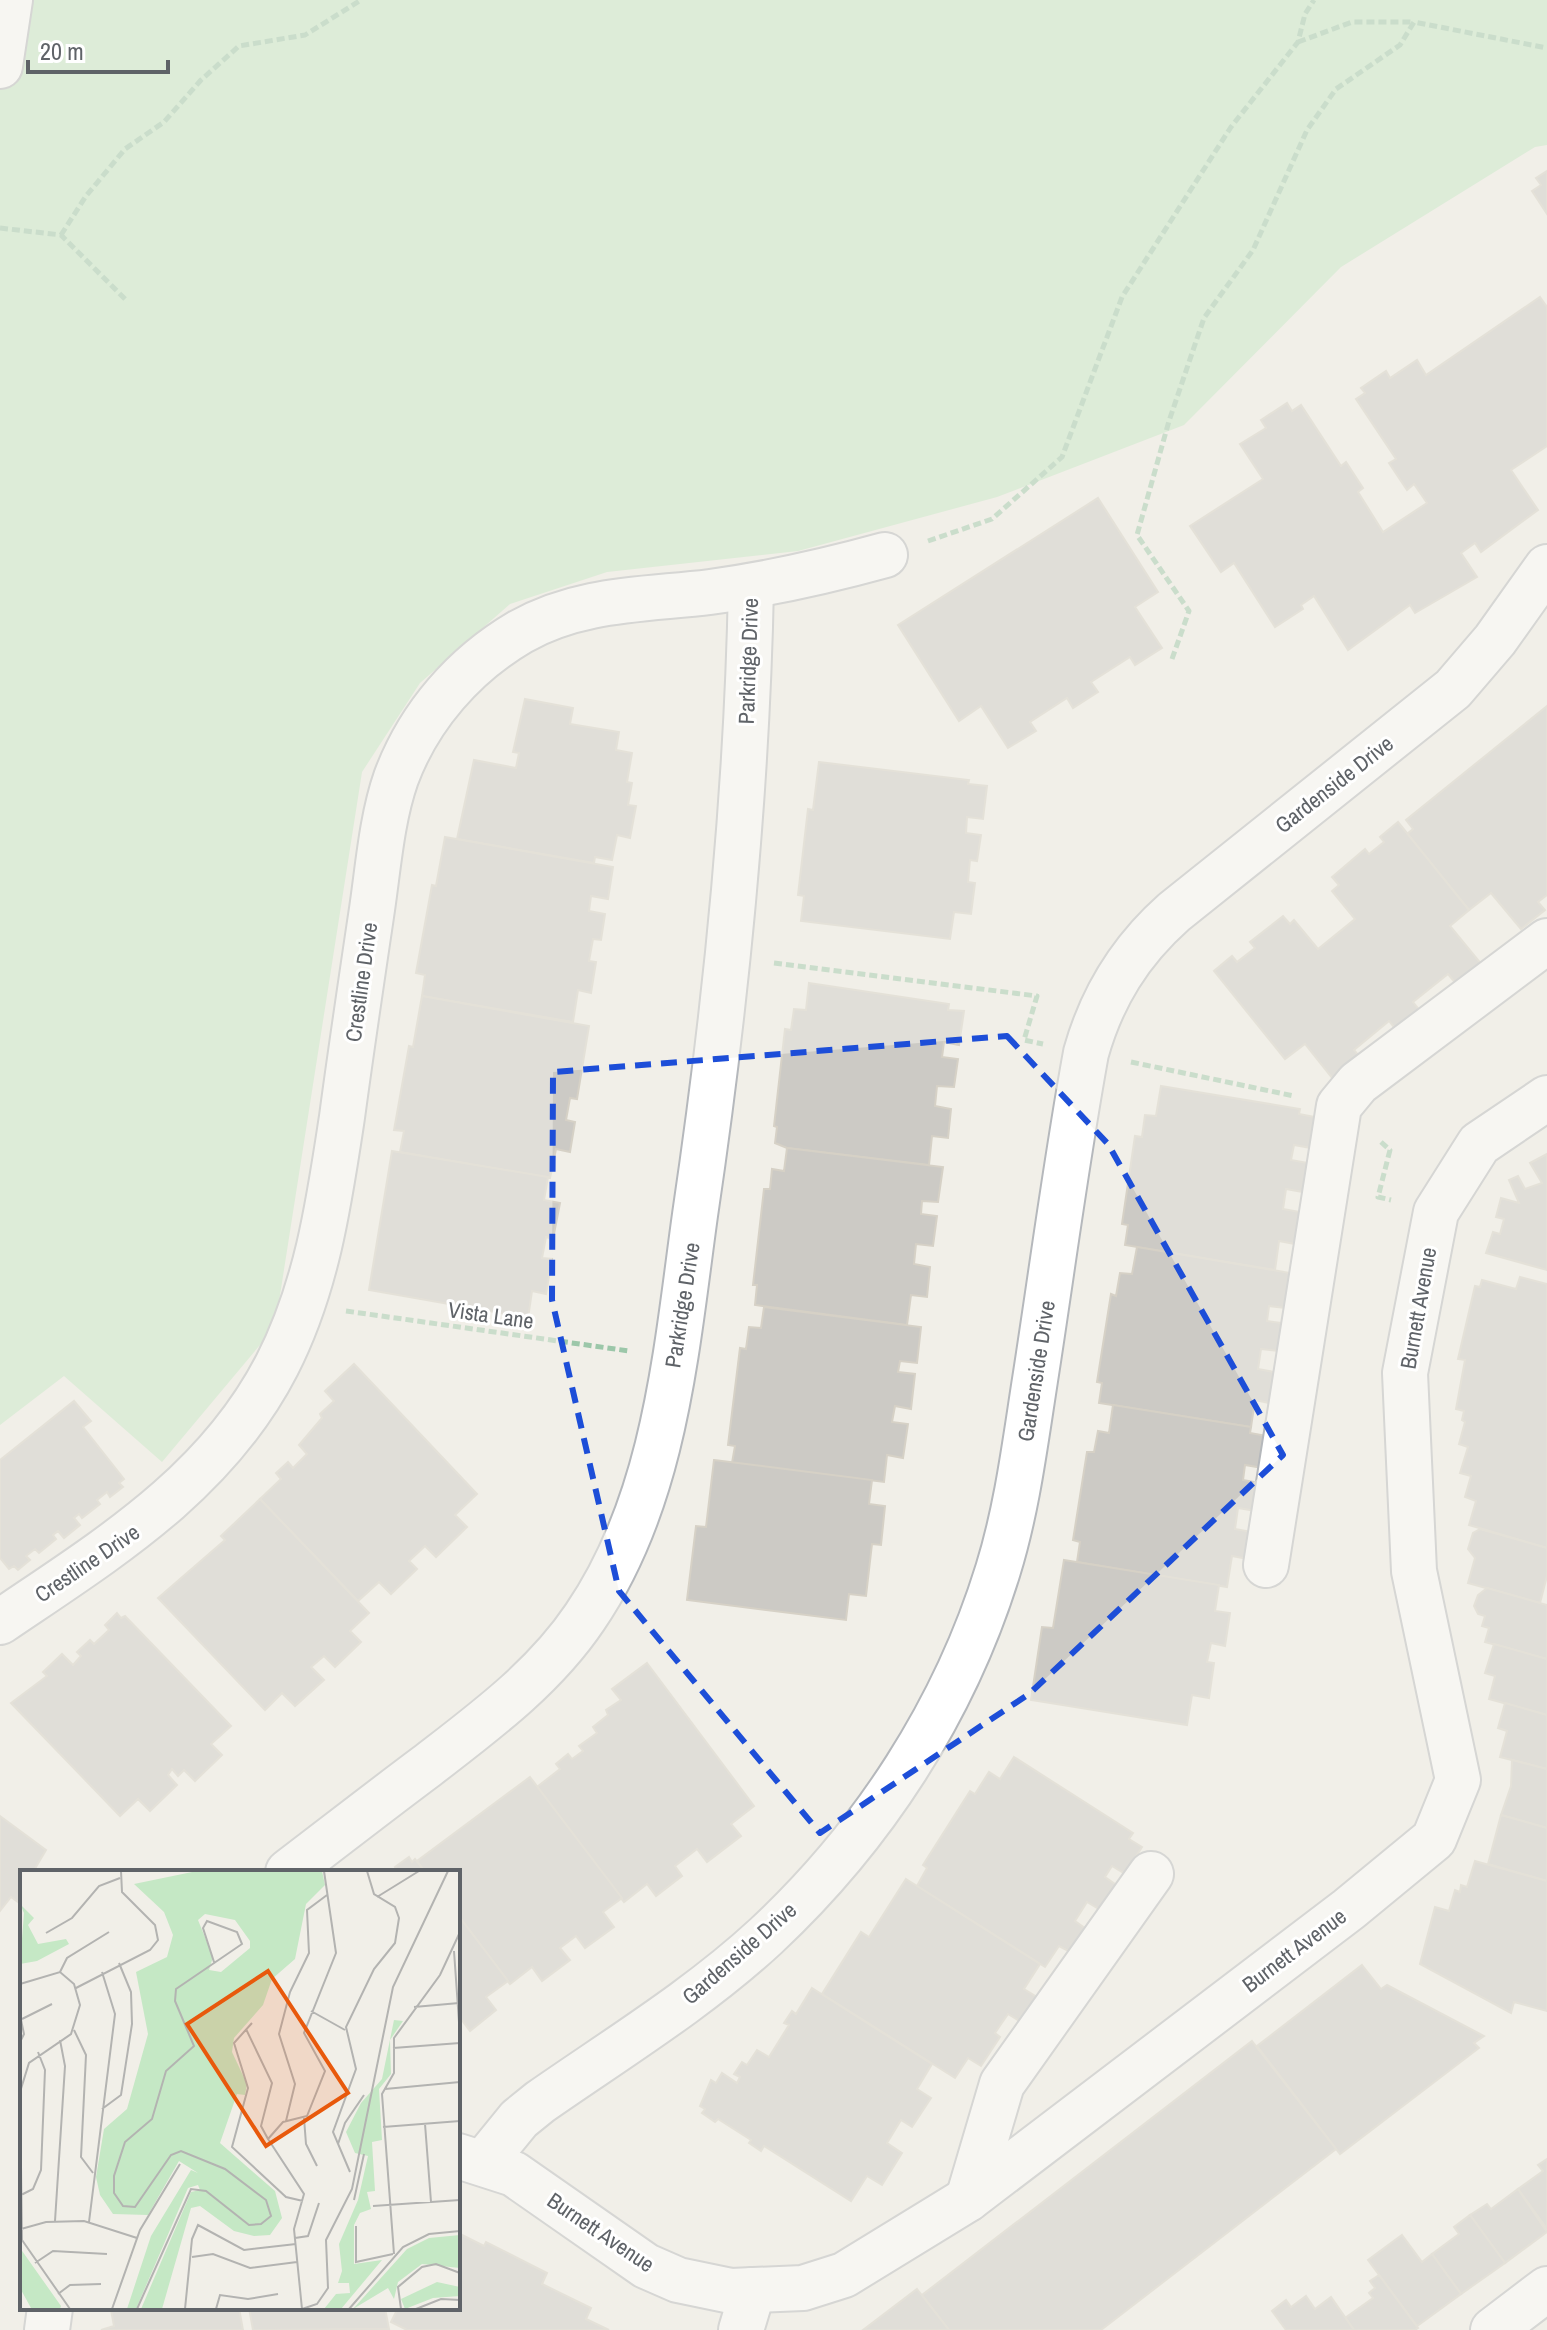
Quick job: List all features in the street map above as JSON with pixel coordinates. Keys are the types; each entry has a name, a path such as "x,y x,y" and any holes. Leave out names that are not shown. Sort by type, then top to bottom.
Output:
{"street":[{"path":"0,66 10,0"},
{"name":"Crestline Drive","path":"0,1622 121,1541 210,1462 275,1369 303,1305 329,1203 387,814 396,780 424,723 466,671 524,630 558,615 621,600 751,586 885,555"},
{"name":"Gardenside Drive","path":"471,2159 540,2102 685,2001 768,1934 852,1844 890,1793 923,1741 952,1684 979,1626 999,1569 1020,1473 1086,1053 1110,990 1144,941 1174,912 1453,689 1495,640 1547,567"},
{"name":"Parkridge Drive","path":"291,1870 485,1721 534,1677 582,1621 616,1566 641,1504 660,1436 674,1358 730,949 746,748 751,586"},
{"path":"1266,1565 1339,1106 1358,1083 1547,941"},
{"name":"Burnett Avenue","path":"471,2159 529,2183 654,2270 713,2290 747,2310 844,2275 968,2199 1349,1909 1434,1839 1458,1780 1414,1571 1405,1373 1436,1212 1479,1144 1547,1098"},
{"path":"968,2199 1002,2084 1151,1874"},
{"path":"1493,2330 1547,2289"},
{"path":"47,2330 50,2310"}],"path":[{"path":"61,235 86,196 125,149 164,122 201,80 239,46 305,35 361,0"},
{"path":"885,555 992,519 1062,457 1122,297 1231,127 1298,42 1305,14 1314,0"},
{"path":"1298,42 1352,22 1414,22 1547,48"},
{"path":"1172,659 1189,611 1137,535 1169,421 1204,318 1253,250 1314,120 1336,89 1400,45 1414,22"},
{"path":"0,228 61,235 127,301"},
{"name":"Vista Lane","path":"303,1305 674,1358"}],"highlighted area":[{"path":"1007,1036 1108,1144 1283,1455 1029,1694 820,1833 619,1591 552,1300 553,1072"}],"green space":[{"path":"0,0 1547,0 1547,145 1535,147 1341,267 1184,425 997,497 798,551 607,572 510,604 420,683 362,772 275,1327 162,1462 64,1376 0,1425"}],"building":[{"path":"1547,171 1547,214 1532,191 1541,185 1536,178"},
{"path":"1540,297 1547,307 1547,446 1511,470 1538,510 1481,552 1475,543 1461,553 1477,577 1415,613 1410,605 1348,650 1314,596 1301,605 1303,609 1275,627 1234,563 1221,572 1190,526 1263,479 1240,444 1266,428 1261,420 1287,403 1292,411 1301,405 1341,466 1346,462 1363,488 1358,492 1383,532 1427,503 1414,484 1407,490 1389,463 1396,459 1356,399 1365,393 1361,388 1386,371 1390,378 1417,360 1426,375"},
{"path":"1098,498 1158,592 1135,607 1162,648 1135,665 1130,657 1091,682 1098,692 1073,708 1067,698 1030,722 1036,731 1008,748 981,706 959,721 898,625"},
{"path":"525,699 573,708 570,724 619,732 616,750 632,753 627,782 632,783 628,805 636,806 630,838 617,835 612,860 595,857 594,863 457,839 474,760 516,768 519,753 513,752"},
{"path":"1547,706 1547,895 1538,902 1545,910 1521,929 1491,893 1469,910 1407,834 1413,829 1406,820"},
{"path":"819,762 969,780 968,784 987,786 983,819 967,817 966,833 981,835 977,861 970,860 968,882 975,883 971,914 954,912 950,939 801,921 804,896 798,895 808,809 813,810"},
{"path":"1398,822 1469,910 1450,926 1483,966 1458,986 1448,974 1413,1002 1421,1012 1397,1031 1389,1021 1354,1050 1364,1062 1337,1084 1305,1044 1285,1059 1214,971 1232,956 1237,962 1255,948 1250,942 1283,916 1290,924 1294,920 1318,949 1355,919 1332,891 1339,885 1332,877 1365,849 1369,854 1384,842 1380,837"},
{"path":"445,837 613,867 608,899 591,896 589,911 605,914 601,940 593,939 589,961 596,962 591,993 578,990 573,1022 422,996 425,975 416,973 432,885 436,886"},
{"path":"809,983 949,1004 948,1010 964,1011 959,1045 944,1042 942,1057 958,1059 954,1087 937,1086 935,1106 951,1109 948,1138 932,1136 929,1165 787,1148 775,1143 777,1127 774,1126 785,1029 791,1030 794,1009 806,1010"},
{"path":"422,996 589,1026 577,1099 570,1098 566,1120 575,1122 570,1152 556,1149 550,1178 400,1152 404,1131 394,1130 409,1046 413,1047"},
{"path":"1161,1086 1300,1109 1299,1114 1315,1117 1311,1148 1294,1145 1291,1160 1308,1163 1303,1192 1286,1189 1283,1209 1300,1212 1295,1244 1279,1241 1275,1270 1125,1245 1128,1225 1122,1224 1135,1136 1142,1137 1145,1115 1156,1116"},
{"path":"787,1148 943,1167 938,1202 922,1201 921,1214 937,1216 933,1246 916,1244 914,1264 930,1267 927,1297 911,1295 907,1325 755,1305 757,1285 753,1285 764,1189 770,1189 772,1169 784,1171"},
{"path":"392,1151 548,1177 544,1200 560,1203 553,1239 546,1237 542,1258 552,1259 546,1294 532,1291 528,1318 369,1290"},
{"path":"1547,1154 1547,1270 1486,1253 1493,1232 1500,1234 1504,1219 1496,1217 1501,1198 1519,1203 1509,1180 1518,1176 1525,1189 1542,1183 1530,1163"},
{"path":"1137,1247 1290,1273 1285,1308 1269,1306 1267,1321 1282,1323 1278,1351 1261,1349 1258,1369 1274,1372 1269,1403 1255,1400 1251,1427 1099,1403 1102,1383 1097,1382 1111,1294 1116,1296 1120,1273 1132,1274"},
{"path":"1520,1277 1547,1284 1547,1548 1469,1525 1476,1501 1465,1497 1471,1476 1460,1473 1468,1447 1459,1444 1465,1422 1462,1420 1464,1411 1456,1409 1465,1360 1458,1359 1475,1286 1480,1287 1482,1280 1516,1289"},
{"path":"764,1307 921,1327 917,1363 900,1361 898,1372 915,1374 911,1409 895,1406 892,1422 908,1424 903,1458 887,1455 884,1482 732,1463 735,1446 728,1445 740,1348 746,1349 749,1327 761,1328"},
{"path":"354,1364 477,1494 455,1515 467,1527 436,1557 425,1546 409,1561 417,1569 391,1594 379,1582 358,1601 260,1499 281,1479 276,1473 288,1462 293,1468 307,1454 299,1445 322,1418 320,1414 334,1401 325,1391"},
{"path":"74,1401 91,1421 83,1427 124,1479 119,1483 123,1487 110,1497 107,1492 97,1500 100,1504 82,1518 79,1514 74,1518 80,1525 64,1538 58,1531 53,1535 56,1539 39,1553 35,1549 26,1556 30,1560 18,1570 14,1566 9,1569 0,1558 0,1460"},
{"path":"1113,1405 1251,1427 1250,1433 1267,1436 1263,1468 1245,1465 1243,1480 1260,1483 1256,1511 1238,1508 1235,1529 1252,1532 1248,1559 1232,1556 1227,1587 1077,1562 1080,1542 1073,1540 1087,1452 1094,1452 1098,1431 1109,1433"},
{"path":"714,1460 872,1480 869,1504 885,1506 881,1545 872,1544 866,1596 849,1594 846,1620 687,1600 696,1526 706,1527"},
{"path":"260,1499 369,1613 350,1631 361,1642 335,1667 324,1656 311,1667 324,1680 295,1706 282,1693 265,1710 158,1598 225,1540 221,1536"},
{"path":"1480,1529 1547,1548 1547,1576 1540,1603 1468,1583 1475,1558 1468,1549 1473,1533"},
{"path":"1064,1560 1219,1585 1215,1611 1230,1613 1225,1646 1211,1643 1207,1662 1214,1663 1209,1698 1192,1695 1187,1725 1031,1700 1042,1627 1053,1628"},
{"path":"1487,1588 1547,1605 1547,1659 1485,1642 1489,1628 1482,1626 1485,1616 1478,1614 1474,1606 1478,1595"},
{"path":"117,1613 121,1618 125,1616 231,1726 211,1744 222,1755 195,1781 184,1770 178,1776 172,1769 168,1775 177,1785 150,1811 138,1799 120,1816 11,1703 47,1676 43,1672 62,1654 73,1665 81,1656 77,1652 90,1640 94,1644 109,1630 105,1625"},
{"path":"1494,1644 1547,1659 1547,1715 1489,1699 1495,1676 1485,1673"},
{"path":"647,1663 754,1806 731,1824 741,1836 707,1862 697,1849 675,1866 682,1876 656,1896 647,1884 624,1902 537,1787 560,1769 556,1764 568,1754 572,1759 583,1751 579,1746 597,1733 593,1727 608,1715 606,1710 621,1700 612,1689"},
{"path":"1505,1703 1547,1715 1547,1769 1500,1757 1507,1731 1498,1728"},
{"path":"1014,1757 1133,1833 1129,1839 1142,1847 1125,1874 1112,1866 1105,1877 1118,1886 1102,1911 1087,1902 1075,1921 1089,1931 1074,1954 1059,1946 1045,1967 917,1886 927,1868 923,1865 970,1791 975,1794 989,1772 1000,1779"},
{"path":"1512,1760 1547,1769 1547,1828 1501,1815 1511,1786"},
{"path":"530,1777 622,1898 603,1912 614,1927 585,1948 576,1936 560,1948 570,1960 542,1981 532,1967 510,1984 460,1918 460,1870 424,1870 417,1861"},
{"path":"1501,1815 1547,1828 1547,1881 1488,1864"},
{"path":"0,1816 46,1850 34,1870 20,1870 20,1904 11,1897 0,1911"},
{"path":"409,1857 412,1862 415,1859 423,1870 397,1870 395,1867"},
{"path":"1475,1861 1547,1881 1547,2011 1514,2002 1511,2013 1420,1964 1435,1907 1449,1911 1455,1890 1460,1892 1461,1885 1467,1887"},
{"path":"906,1879 1040,1964 1024,1989 1037,1997 1021,2022 1008,2014 995,2033 1000,2037 981,2066 968,2058 955,2078 822,1994 861,1932 869,1937"},
{"path":"460,1918 508,1981 486,1997 496,2010 470,2031 461,2019"},
{"path":"1362,1965 1381,1989 1387,1985 1484,2036 1474,2043 1479,2048 1340,2154 1257,2046"},
{"path":"812,1988 932,2064 917,2089 931,2098 912,2127 901,2120 887,2143 902,2153 882,2185 867,2176 851,2201 764,2146 761,2151 749,2143 751,2140 718,2119 715,2122 702,2113 705,2109 700,2106 711,2080 716,2083 722,2073 737,2083 740,2077 734,2074 742,2062 747,2065 757,2050 769,2057 789,2025 784,2023 792,2011 796,2014"},
{"path":"1252,2041 1336,2149 1101,2330 949,2330 922,2295"},
{"path":"1547,2159 1547,2229 1518,2189 1543,2171 1538,2165"},
{"path":"1518,2189 1547,2232 1505,2263 1470,2215 1487,2204 1491,2209"},
{"path":"1470,2215 1505,2263 1461,2294 1432,2254 1459,2234 1454,2227"},
{"path":"460,2234 484,2246 486,2242 547,2273 542,2284 591,2308 586,2319 609,2330 407,2330 391,2322 397,2310 460,2310"},
{"path":"1402,2235 1422,2262 1432,2254 1461,2294 1417,2326 1368,2260"},
{"path":"1379,2275 1418,2328 1354,2330 1345,2318 1373,2298 1369,2293 1375,2288 1370,2281"},
{"path":"917,2289 949,2330 863,2330"},
{"path":"1306,2296 1315,2309 1331,2297 1354,2330 1286,2330 1272,2311 1286,2300 1291,2307"},
{"path":"111,2310 239,2310 243,2330 101,2330 114,2326"},
{"path":"249,2310 385,2310 389,2329 253,2330"}]}
